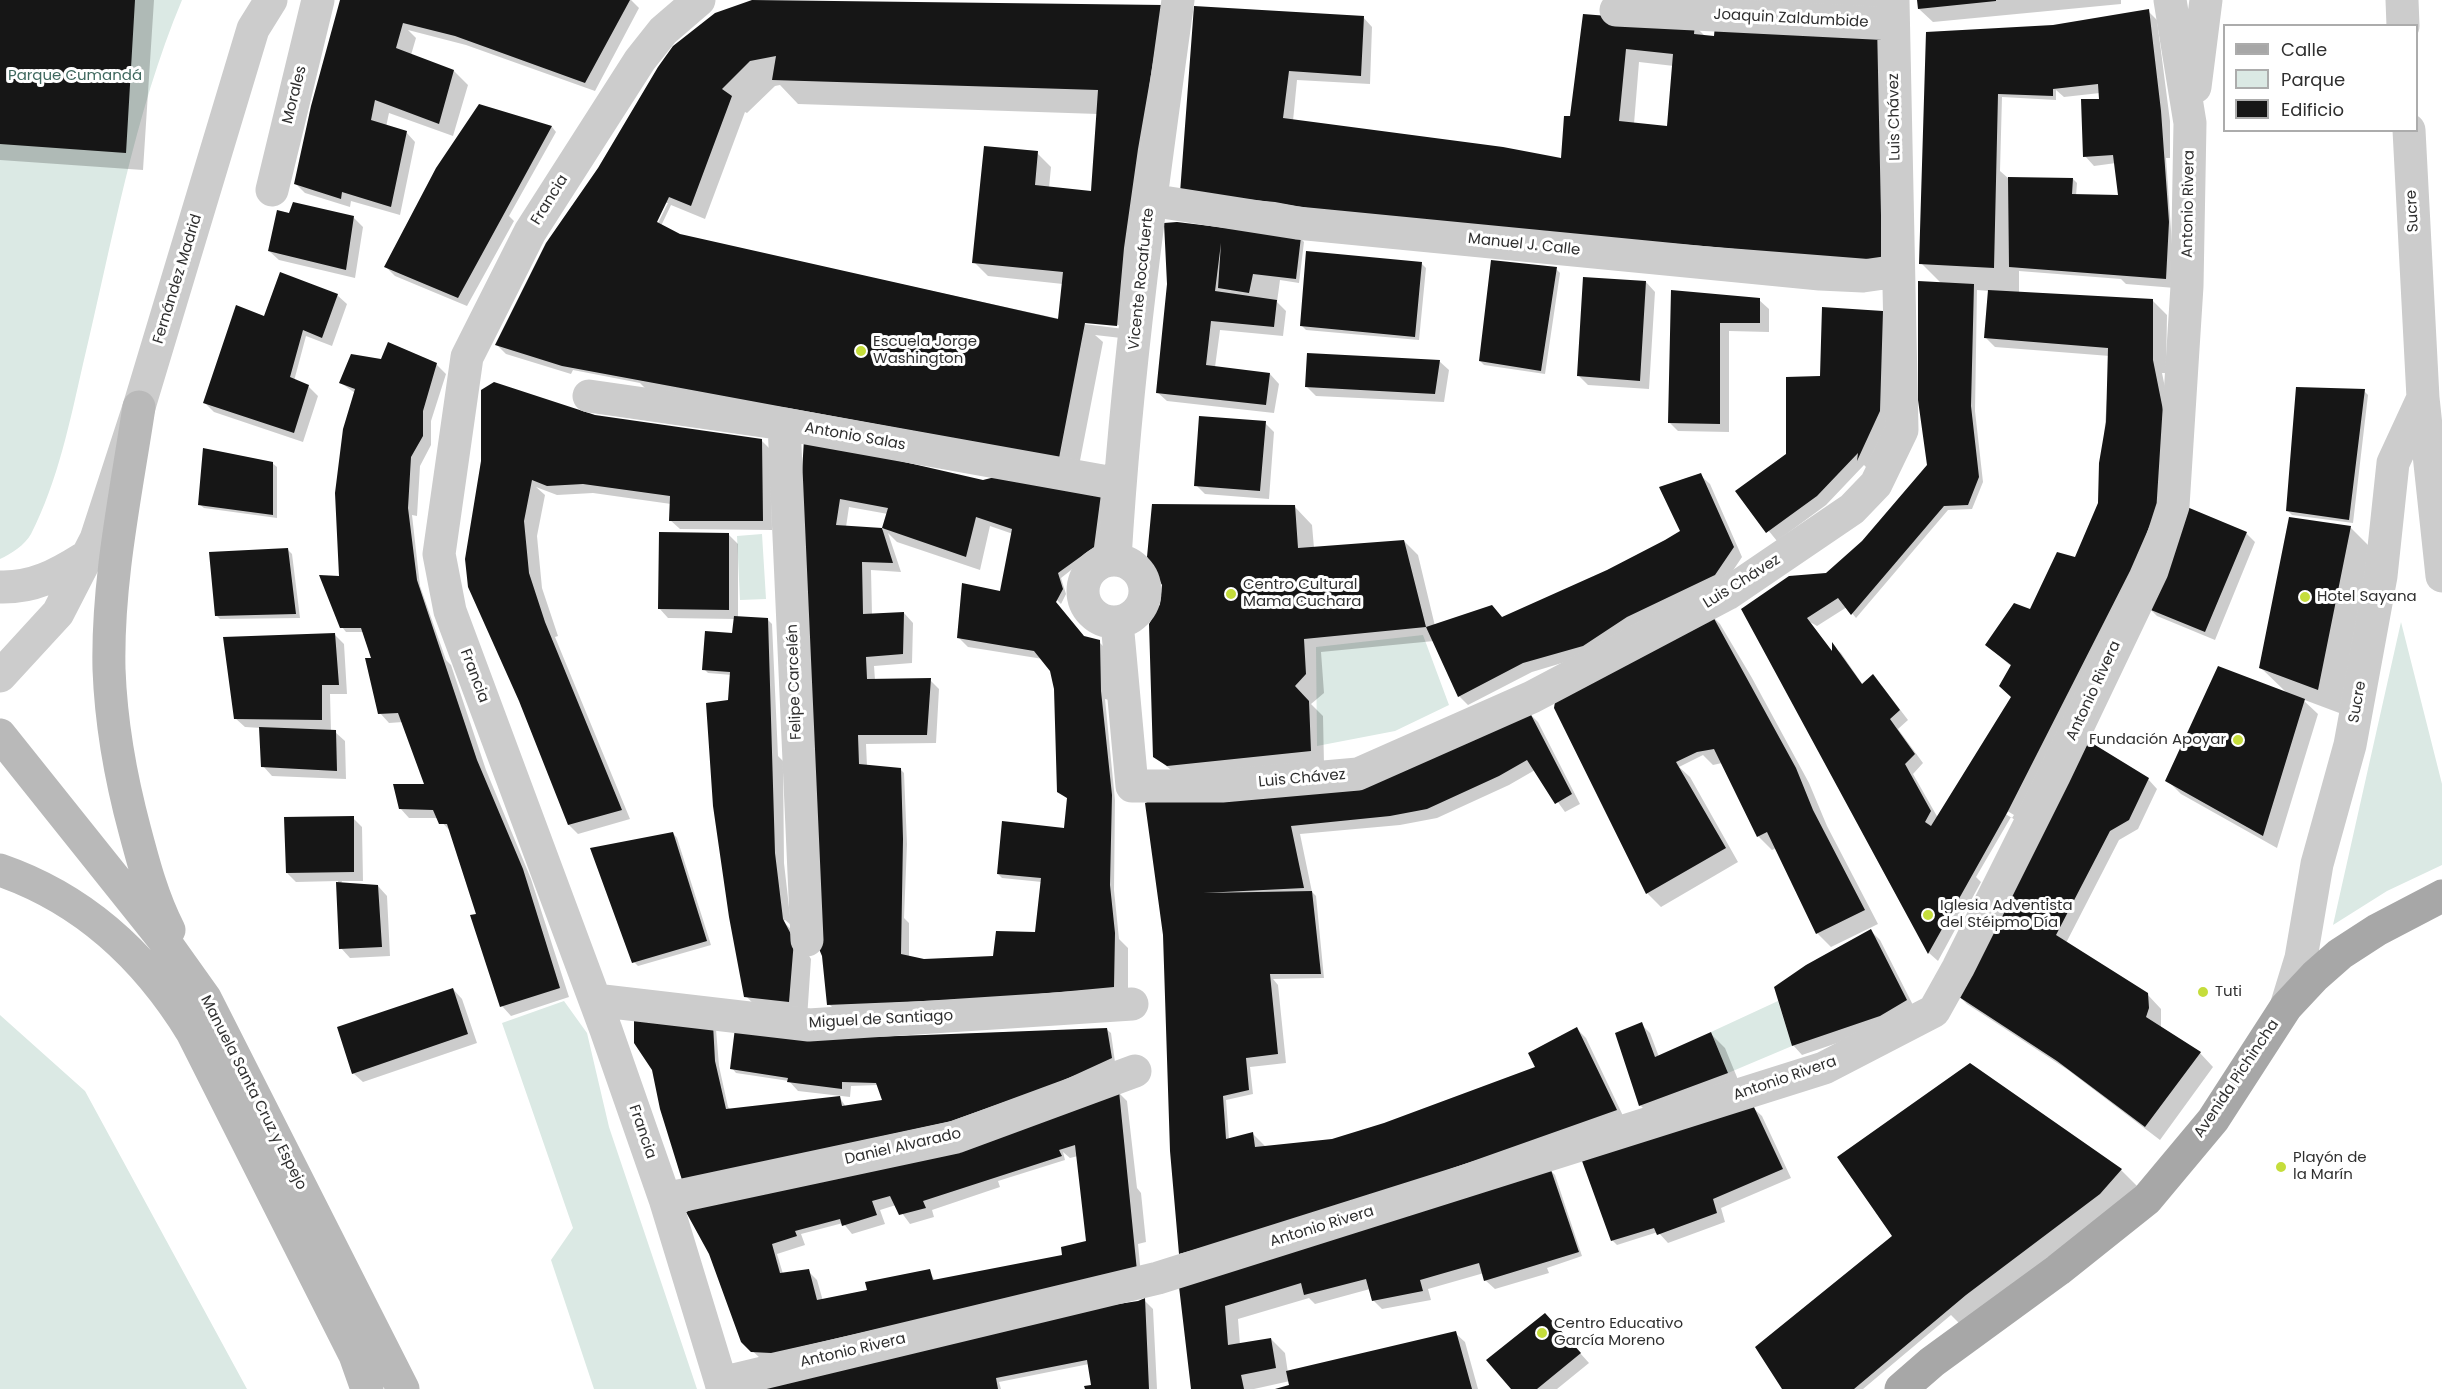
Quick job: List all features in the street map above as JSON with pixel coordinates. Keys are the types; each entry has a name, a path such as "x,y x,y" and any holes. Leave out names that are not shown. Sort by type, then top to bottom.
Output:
{"main road":[{"path":"139,407 117,552 112,610 110,669 114,724 129,810 154,896 205,998"},
{"name":"Manuela Santa Cruz y Espejo","path":"0,735 162,939 205,998 403,1389"},
{"name":"Manuela Santa Cruz y Espejo","path":"0,870 38,885 96,921 133,953 167,993 198,1042 355,1355 367,1389"},
{"name":"Avenida Pichincha","path":"1901,1389 1940,1356 2058,1270 2147,1199 2213,1120 2286,1007 2340,954 2377,930 2442,896"}],"street":[{"name":"Fernández Madrid","path":"0,676 58,613 84,558 96,539 139,407 253,29 271,0"},
{"name":"Morales","path":"272,190 318,0"},
{"name":"Francia","path":"699,0 663,31 639,60 530,232 467,357 439,554 450,611 595,1000 665,1199 722,1386"},
{"name":"Vicente Rocafuerte","path":"1115,559 1119,484 1150,200 1178,0"},
{"name":"Antonio Rivera","path":"2170,0 2190,123"},
{"name":"Antonio Rivera","path":"722,1386 1158,1278 1824,1068 1934,1011 2045,795 2152,571 2173,506 2187,286 2190,123 2206,0"},
{"path":"2402,0 2403,24"},
{"name":"Joaquin Zaldumbide","path":"1616,10 1893,12"},
{"name":"Luis Chávez","path":"1117,622 1132,786 1222,786 1358,774 1532,698 1727,594 1852,509 1876,484 1902,430 1893,12"},
{"name":"Sucre","path":"2409,132 2423,398 2442,576"},
{"name":"Manuel J. Calle","path":"1150,200 1297,223 1820,274 1863,276 1898,271"},
{"name":"Antonio Salas","path":"589,396 784,424 1119,484"},
{"name":"Sucre","path":"2286,1007 2301,958 2317,864 2350,745 2381,576 2393,463 2423,398"},
{"name":"Felipe Carcelén","path":"784,424 807,940"},
{"name":"Fernández Madrid","path":"0,587 34,585 64,571 84,558"},
{"path":"1115,559 1126,561 1136,568 1143,578 1146,590 1144,602 1138,612 1128,619 1117,622 1104,621 1093,614 1085,604 1083,591 1085,578 1092,568 1102,561 1115,559"},
{"name":"Miguel de Santiago","path":"595,1000 809,1025 1132,1004"},
{"name":"Daniel Alvarado","path":"665,1199 956,1137 1135,1071"}],"green space":[{"name":"Parque Cumandá","path":"0,0 182,0 165,43 137,134 56,472 31,534 17,549 0,559"},
{"path":"762,534 766,599 740,600 737,536"},
{"path":"2401,622 2442,784 2442,865 2387,891 2333,925"},
{"path":"1423,635 1449,705 1395,731 1317,746 1316,647"},
{"path":"564,1001 587,1033 609,1127 697,1389 594,1389 551,1260 573,1228 502,1023"},
{"path":"1778,1001 1792,1046 1728,1073 1711,1032"},
{"path":"0,1015 85,1091 247,1389 0,1389"}],"building":[{"path":"0,0 135,0 126,153 0,144"},
{"path":"340,0 630,0 585,83 455,36 403,23 396,48 454,70 439,124 375,100 371,120 407,131 391,207 342,192 341,199 294,184 311,106"},
{"path":"752,0 1163,5 1138,149 1124,248 1117,326 1085,323 1059,458 562,366 495,345 546,243 598,168 658,67 673,46 715,13","holes":["776,56 772,80 1098,90 1091,191 1035,185 1038,151 984,146 972,263 1063,272 1058,319 680,234 657,222 669,197 691,206 732,96 722,89 750,61"]},
{"path":"1917,0 1996,0 1996,1 1918,9"},
{"path":"1194,6 1364,16 1361,76 1289,71 1283,118 1503,147 1561,158 1564,116 1570,116 1583,14 1695,23 1694,34 1714,36 1715,25 1881,33 1881,260 1372,220 1275,202 1180,193","holes":["1626,49 1673,54 1667,126 1619,121"]},
{"path":"2149,9 2161,111 2169,222 2166,279 2009,267 2008,177 2073,178 2072,194 2118,195 2113,155 2083,157 2081,99 2099,99 2098,84 2053,89 2053,96 1998,94 1994,268 1919,264 1926,32 2053,25"},
{"path":"479,104 552,126 458,298 384,267 436,168"},
{"path":"293,202 354,216 346,270 268,251 277,210 289,213"},
{"path":"1177,222 1301,237 1296,279 1253,274 1249,293 1218,288 1221,243 1215,291 1277,300 1274,327 1211,321 1206,365 1270,373 1266,405 1156,393 1167,284 1164,223"},
{"path":"1306,251 1422,262 1415,337 1300,326"},
{"path":"1491,260 1557,267 1541,371 1479,361"},
{"path":"280,272 338,294 322,338 303,330 290,377 309,385 294,433 203,403 236,305 264,316"},
{"path":"1583,277 1646,281 1640,381 1577,376"},
{"path":"1918,281 1974,284 1971,406 1979,477 1968,505 1944,506 1851,615 1838,598 1807,618 1832,651 1832,642 1862,684 1873,674 1900,710 1890,719 1915,754 1905,764 1931,811 1925,822 1931,826 2011,697 1999,686 2011,665 1985,645 2014,603 2030,609 2057,552 2075,557 2098,503 2099,463 2106,422 2108,348 1984,338 1988,290 2153,299 2153,360 2165,420 2157,509 2130,571 2007,813 1928,954 1741,609 1789,576 1826,573 1862,541 1927,465 1918,400"},
{"path":"1671,290 1760,298 1760,323 1720,323 1720,424 1668,423"},
{"path":"1822,307 1883,311 1880,411 1857,461 1858,453 1817,496 1766,533 1735,491 1786,454 1786,377 1820,376"},
{"path":"388,342 437,363 423,411 423,436 411,457 408,508 417,580 477,760 523,869 560,988 500,1007 470,915 476,914 447,824 439,824 433,810 399,809 393,784 424,784 398,713 378,714 365,658 371,658 361,628 340,628 319,575 339,576 335,493 343,429 355,389 339,383 351,354 381,359"},
{"path":"1307,353 1440,360 1435,394 1305,387"},
{"path":"494,382 595,415 762,439 763,521 669,521 670,496 583,484 547,486 532,480 524,521 529,573 545,622 622,810 568,825 519,701 468,587 465,559 481,461 481,390"},
{"path":"2296,387 2365,389 2349,520 2286,511"},
{"path":"1199,416 1266,421 1260,491 1194,486"},
{"path":"804,439 983,480 1007,474 1101,494 1094,547 1058,573 1063,589 1056,602 1084,636 1100,640 1101,691 1112,795 1110,885 1115,933 1114,987 995,998 827,1005 822,956 814,937 799,524","holes":["840,499 888,508 882,528 836,525","976,517 1012,529 1000,591 962,583 957,638 1034,651 1050,671 1054,689 1057,792 1067,798 1064,828 1002,821 997,874 1041,878 1035,932 996,931 993,956 924,959 901,954 903,839 901,768 859,764 858,735 927,735 931,678 867,679 866,657 903,654 904,612 863,614 862,562 893,563 882,528 966,557"]},
{"path":"203,448 273,462 273,515 198,505"},
{"path":"1701,473 1734,547 1715,575 1627,617 1583,646 1523,663 1458,697 1426,627 1492,605 1502,617 1607,570 1665,540 1680,531 1659,487"},
{"path":"1152,504 1295,505 1298,548 1404,540 1426,627 1304,639 1306,674 1295,686 1309,701 1311,751 1167,766 1153,757 1149,624 1160,604 1162,585 1147,557"},
{"path":"2187,507 2247,532 2205,632 2151,610"},
{"name":"Hotel Sayana","path":"2289,517 2351,526 2318,690 2259,668"},
{"path":"659,532 729,533 729,610 658,609"},
{"path":"288,548 296,614 215,616 209,552"},
{"path":"1711,613 1796,768 1813,810 1865,910 1816,934 1767,832 1757,837 1714,749 1697,752 1676,762 1726,848 1646,894 1554,708 1557,690"},
{"path":"734,616 768,618 775,853 783,919 794,940 789,1002 744,997 729,917 713,806 706,703 728,700 730,672 702,670 705,631 732,633"},
{"path":"335,633 339,685 322,685 322,720 234,719 223,637"},
{"name":"Fundación Apoyar","path":"2218,666 2305,699 2263,836 2165,781"},
{"path":"1529,711 1572,794 1555,804 1527,760 1499,776 1427,809 1390,816 1291,826 1304,888 1203,893 1312,891 1321,974 1270,974 1278,1054 1246,1058 1249,1090 1223,1096 1226,1139 1253,1132 1255,1147 1332,1139 1384,1123 1535,1067 1528,1053 1577,1027 1617,1110 1405,1185 1268,1229 1179,1254 1170,1151 1163,935 1145,803 1152,800 1239,792"},
{"path":"259,727 336,730 337,771 261,767"},
{"path":"2087,740 2149,778 2129,820 2110,831 2056,935 2148,993 2149,1008 2146,1017 2201,1052 2145,1127 2057,1061 1956,995"},
{"path":"354,816 354,872 286,873 284,817"},
{"path":"673,832 707,941 632,963 590,848"},
{"path":"336,882 378,885 382,947 339,949"},
{"path":"1871,929 1907,1000 1880,1016 1792,1046 1774,987 1806,965"},
{"path":"453,988 468,1034 352,1074 337,1027"},
{"path":"634,1013 713,1024 715,1061 726,1109 840,1096 842,1106 882,1100 876,1083 842,1082 842,1089 787,1082 788,1078 730,1069 735,1028 873,1037 1107,1028 1112,1058 1053,1085 948,1122 682,1180 660,1109 652,1070 634,1043"},
{"path":"1642,1022 1655,1057 1711,1032 1728,1073 1639,1106 1615,1033"},
{"path":"1970,1063 2122,1169 2100,1194 1966,1295 1854,1389 1782,1389 1755,1347 1892,1236 1837,1157"},
{"path":"1119,1091 1137,1271 771,1353 751,1352 741,1342 709,1254 686,1212 727,1195","holes":["1075,1145 1086,1241 1061,1247 1062,1255 933,1280 930,1269 865,1282 867,1290 817,1300 809,1269 780,1273 772,1244 797,1236 795,1231 840,1219 842,1226 877,1215 872,1201 890,1196 899,1215 926,1208 923,1201 1062,1156 1059,1150"]},
{"path":"1753,1105 1783,1169 1713,1199 1717,1213 1657,1235 1654,1228 1611,1241 1582,1161"},
{"path":"1551,1170 1579,1252 1484,1281 1479,1263 1420,1280 1423,1291 1372,1301 1366,1279 1304,1295 1301,1283 1225,1306 1228,1345 1271,1338 1276,1368 1241,1375 1244,1389 1191,1389 1178,1278"},
{"path":"1145,1298 1149,1389 1085,1389 1084,1386 1091,1385 1087,1360 996,1378 998,1389 758,1389 1080,1310"},
{"name":"Centro Educativo García Moreno","path":"1545,1313 1581,1353 1537,1389 1511,1389 1486,1360"},
{"path":"1456,1331 1472,1389 1275,1389 1289,1385 1286,1371"}],"place":[{"name":"Escuela Jorge Washington","path":"861,351"},
{"name":"Centro Cultural Mama Cuchara","path":"1231,594"},
{"name":"Hotel Sayana","path":"2305,597"},
{"name":"Fundación Apoyar","path":"2238,740"},
{"name":"Iglesia Adventista del Stéipmo Día","path":"1928,915"},
{"name":"Tuti","path":"2203,992"},
{"name":"Playón de la Marín","path":"2281,1167"},
{"name":"Centro Educativo García Moreno","path":"1542,1333"}]}
